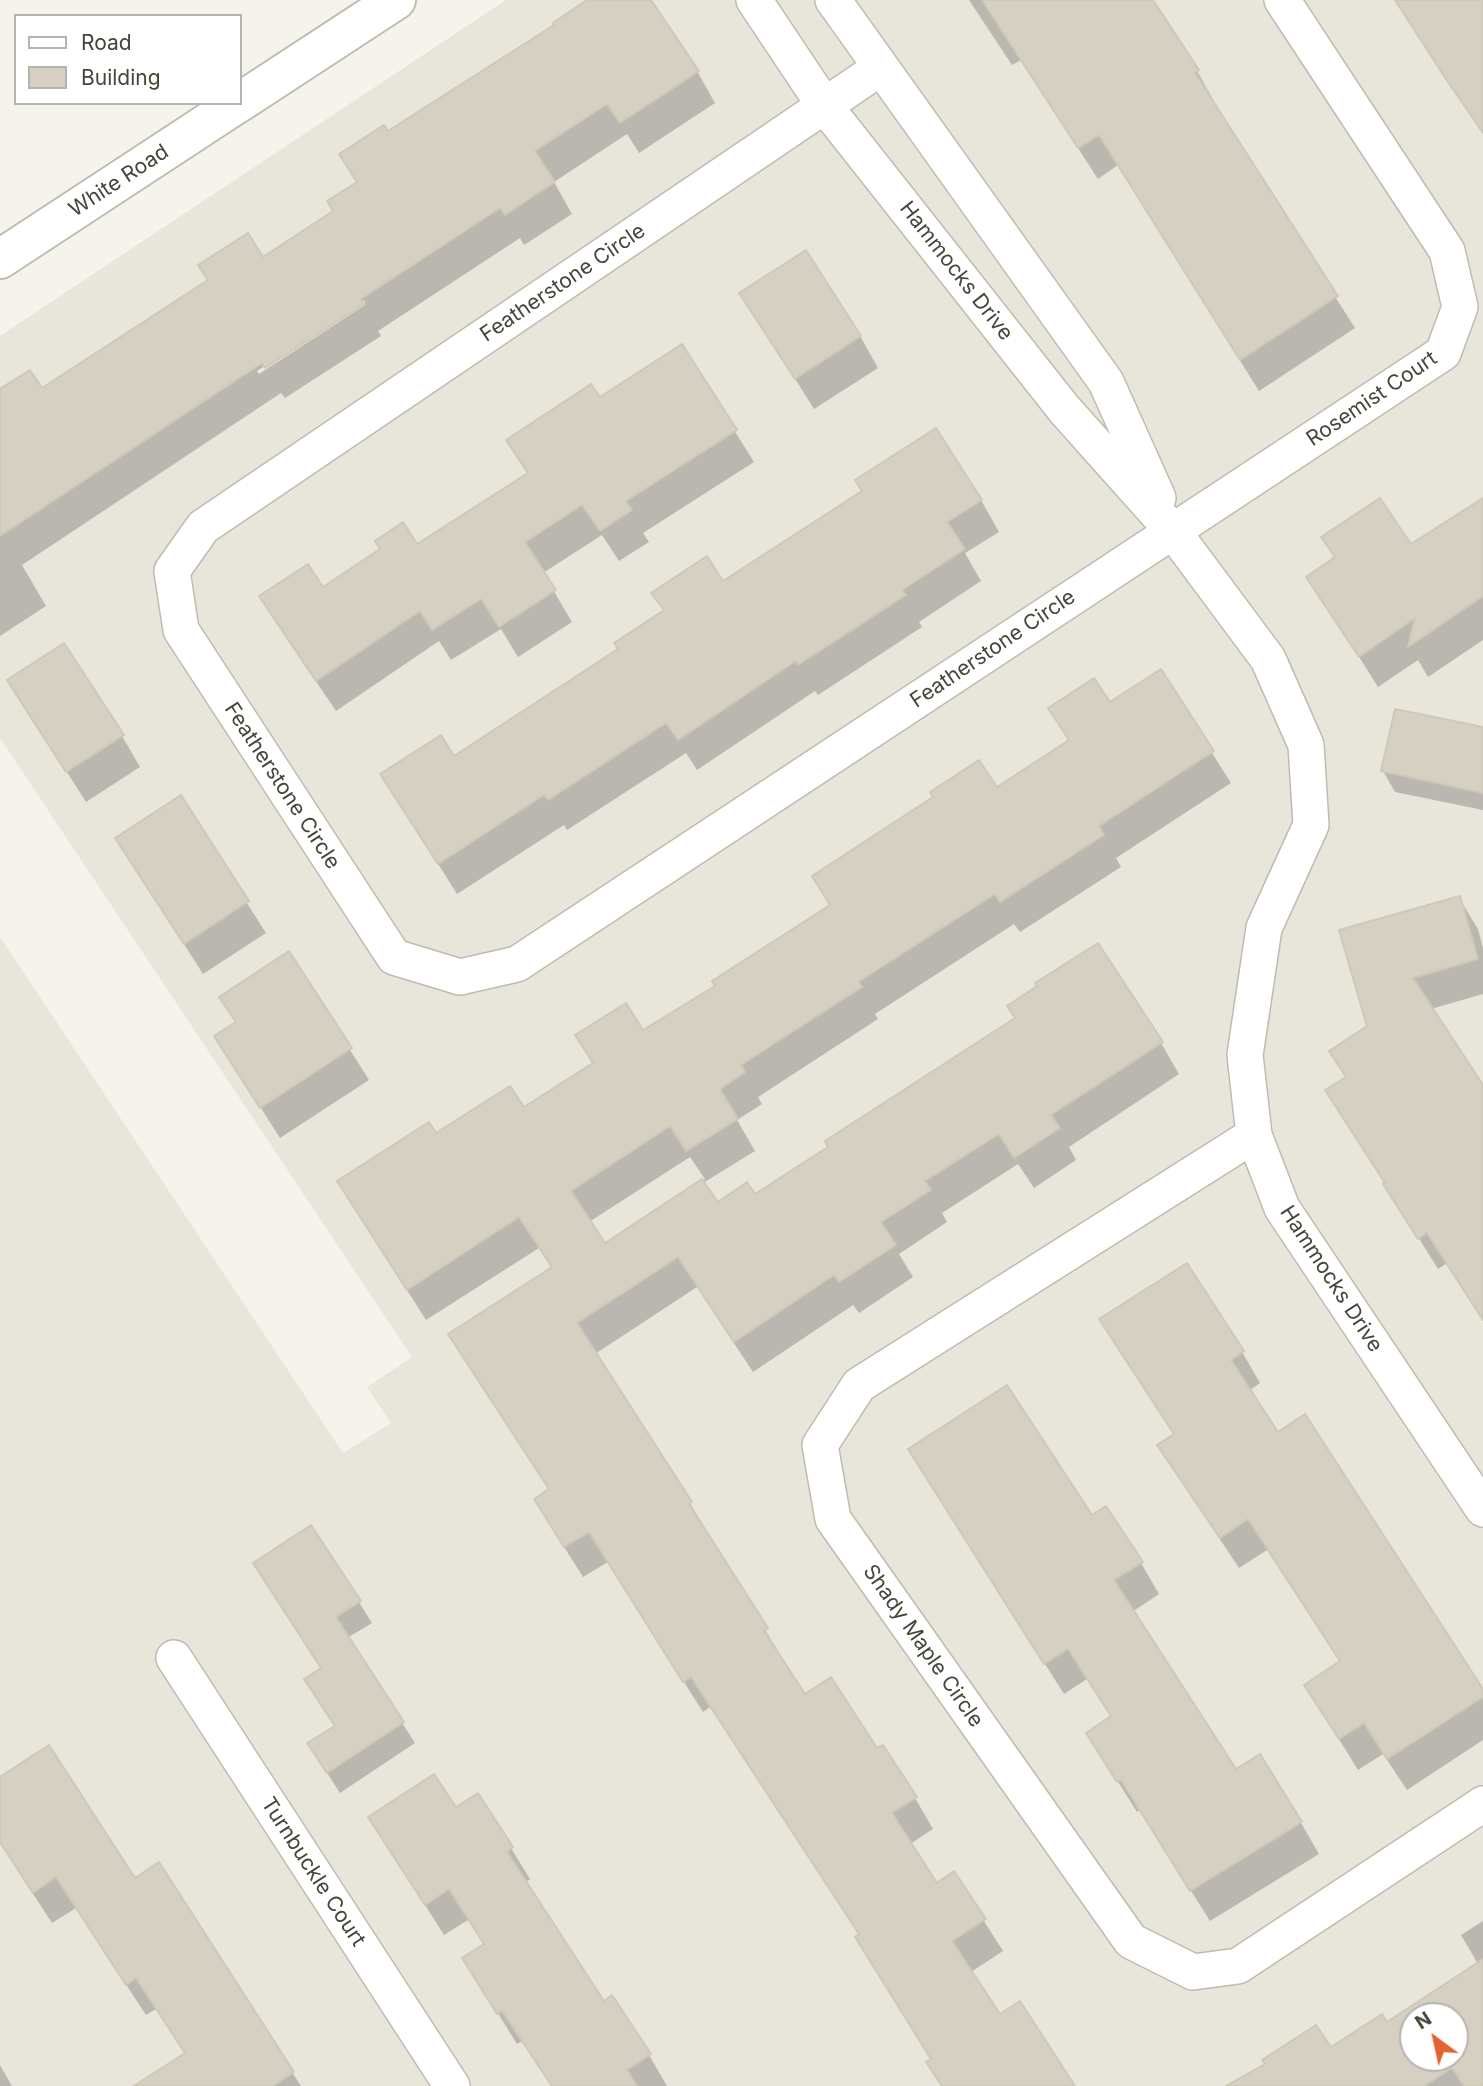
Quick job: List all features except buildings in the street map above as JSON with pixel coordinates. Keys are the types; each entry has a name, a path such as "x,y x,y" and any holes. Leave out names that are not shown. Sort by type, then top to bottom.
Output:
{"street":[{"name":"White Road","path":"242,101 396,0"},
{"name":"Hammocks Drive","path":"754,0 824,105 1064,409 1172,530 1268,659 1306,745 1311,825 1264,928 1245,1055 1254,1135 1282,1208 1483,1508"},
{"name":"Hammocks Drive","path":"832,0 1106,382 1172,530"},
{"name":"Rosemist Court","path":"1172,530 1443,353 1460,307 1447,251 1282,0"},
{"name":"Featherstone Circle","path":"880,68 203,527 172,571 181,630 394,957 460,977 517,964 1172,530"},
{"name":"White Road","path":"0,259 236,105"},
{"name":"Shady Maple Circle","path":"1254,1135 859,1385 820,1445 833,1519 1131,1941 1192,1972 1238,1966 1483,1804"},
{"name":"Turnbuckle Court","path":"173,1658 452,2086"}],"shaded area":[{"path":"506,0 1483,0 1483,2086 0,2086 0,937 343,1453 391,1423 367,1387 412,1357 0,738 0,336"}]}
